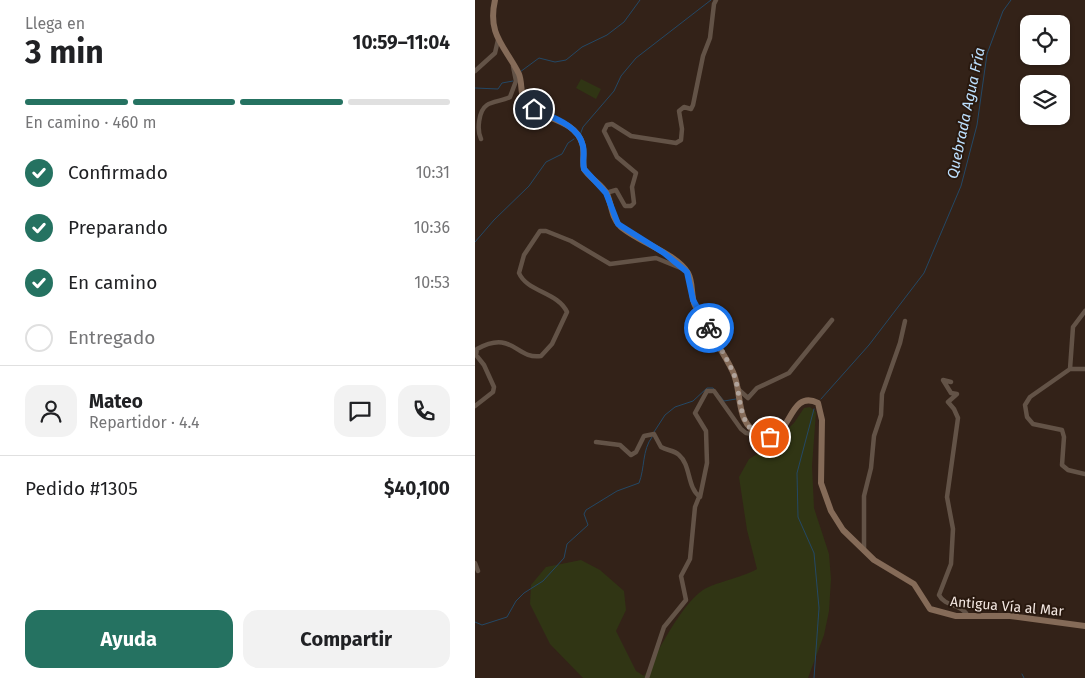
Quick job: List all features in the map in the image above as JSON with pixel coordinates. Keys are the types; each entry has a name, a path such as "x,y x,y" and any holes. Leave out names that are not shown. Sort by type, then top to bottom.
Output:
{"main road":[{"path":"495,0 493,24 498,40 519,75 523,99 527,105 561,121 580,138 583,144 584,169 606,193 618,224 664,253 686,270 696,306 734,374 742,417 760,435"},
{"name":"Antigua Vía al Mar","path":"760,435 770,437 779,433 793,410 802,401 808,400 819,403 822,420 820,474 823,492 843,530 887,569 914,584 930,609 946,614 1010,616 1085,626"}],"street":[{"path":"606,193 616,190 625,206 631,206 634,203 632,187 637,173 614,152 604,131 607,124 612,124 631,136 676,143 681,140 682,129 679,111 693,106 703,56 710,38 716,0"},
{"path":"475,70 495,53 498,40"},
{"path":"481,139 478,129 484,108 487,105 510,97 516,80 513,66"},
{"path":"475,406 493,392 494,387 475,350 485,344 504,342 530,355 541,356 548,352 567,312 557,300 522,279 519,273 524,255 540,232 546,231 571,241 610,264 656,258 686,270"},
{"path":"1070,369 1073,327 1085,311"},
{"path":"737,388 748,398 757,388 789,373 832,320"},
{"path":"864,550 864,496 871,468 874,436 881,415 881,394 900,343 905,321"},
{"path":"1085,369 1070,369 1028,399 1025,409 1027,417 1033,424 1062,430 1064,437 1062,465 1068,470 1085,474"},
{"path":"951,382 943,380 949,391 957,394 948,402 958,418 947,497 953,529 951,564 939,594 942,600 963,610 968,616"},
{"path":"647,678 664,628 686,600 681,576 690,559 695,507 702,493 707,463 707,436 705,428 695,413 707,391 714,391 741,429 746,433 760,435"},
{"path":"596,442 620,446 628,455 633,455 644,436 654,434 661,447 672,450 683,458 699,497"},
{"path":"475,563 478,571"}],"green space":[{"path":"581,79 601,89 596,99 576,88"},
{"path":"810,407 816,412 812,466 814,508 829,554 831,579 829,611 824,635 808,678 583,678 550,644 530,604 531,585 546,567 581,560 600,570 624,591 626,610 616,631 636,671 644,676 670,630 694,597 708,587 757,569 747,530 739,477 749,459 767,448 794,423 804,408"}],"waterway":[{"path":"520,72 539,58 555,62 566,60 582,47 607,35 624,22 640,0"},
{"path":"580,135 583,127 614,91 621,76 636,58 711,0"},
{"name":"Quebrada Agua Fría","path":"821,399 869,345 924,273 961,186 977,125 987,54 1003,11 1011,0"},
{"path":"475,88 498,89 502,83 513,81"},
{"path":"475,242 494,220 529,186 546,162 562,154 568,143 574,139"},
{"path":"748,395 756,387"},
{"path":"654,432 665,415 675,407 693,401 707,388 713,388 724,401 736,399"},
{"name":"Quebrada Agua Fría","path":"814,409 797,473 798,517 814,553 819,608 814,678"},
{"path":"475,622 482,625 507,617 516,601 524,593 543,581 564,558 567,544 588,525 584,514 586,510 617,491 639,483 645,453 652,437"},
{"path":"1022,674 1024,678"}],"way so far":[{"path":"709,328 734,374 742,417 760,435 770,437"}],"route":[{"path":"534,109 561,121 580,138 583,144 584,169 606,193 614,219 618,224 623,229 664,253 686,270 689,275 693,300 709,328"}]}
